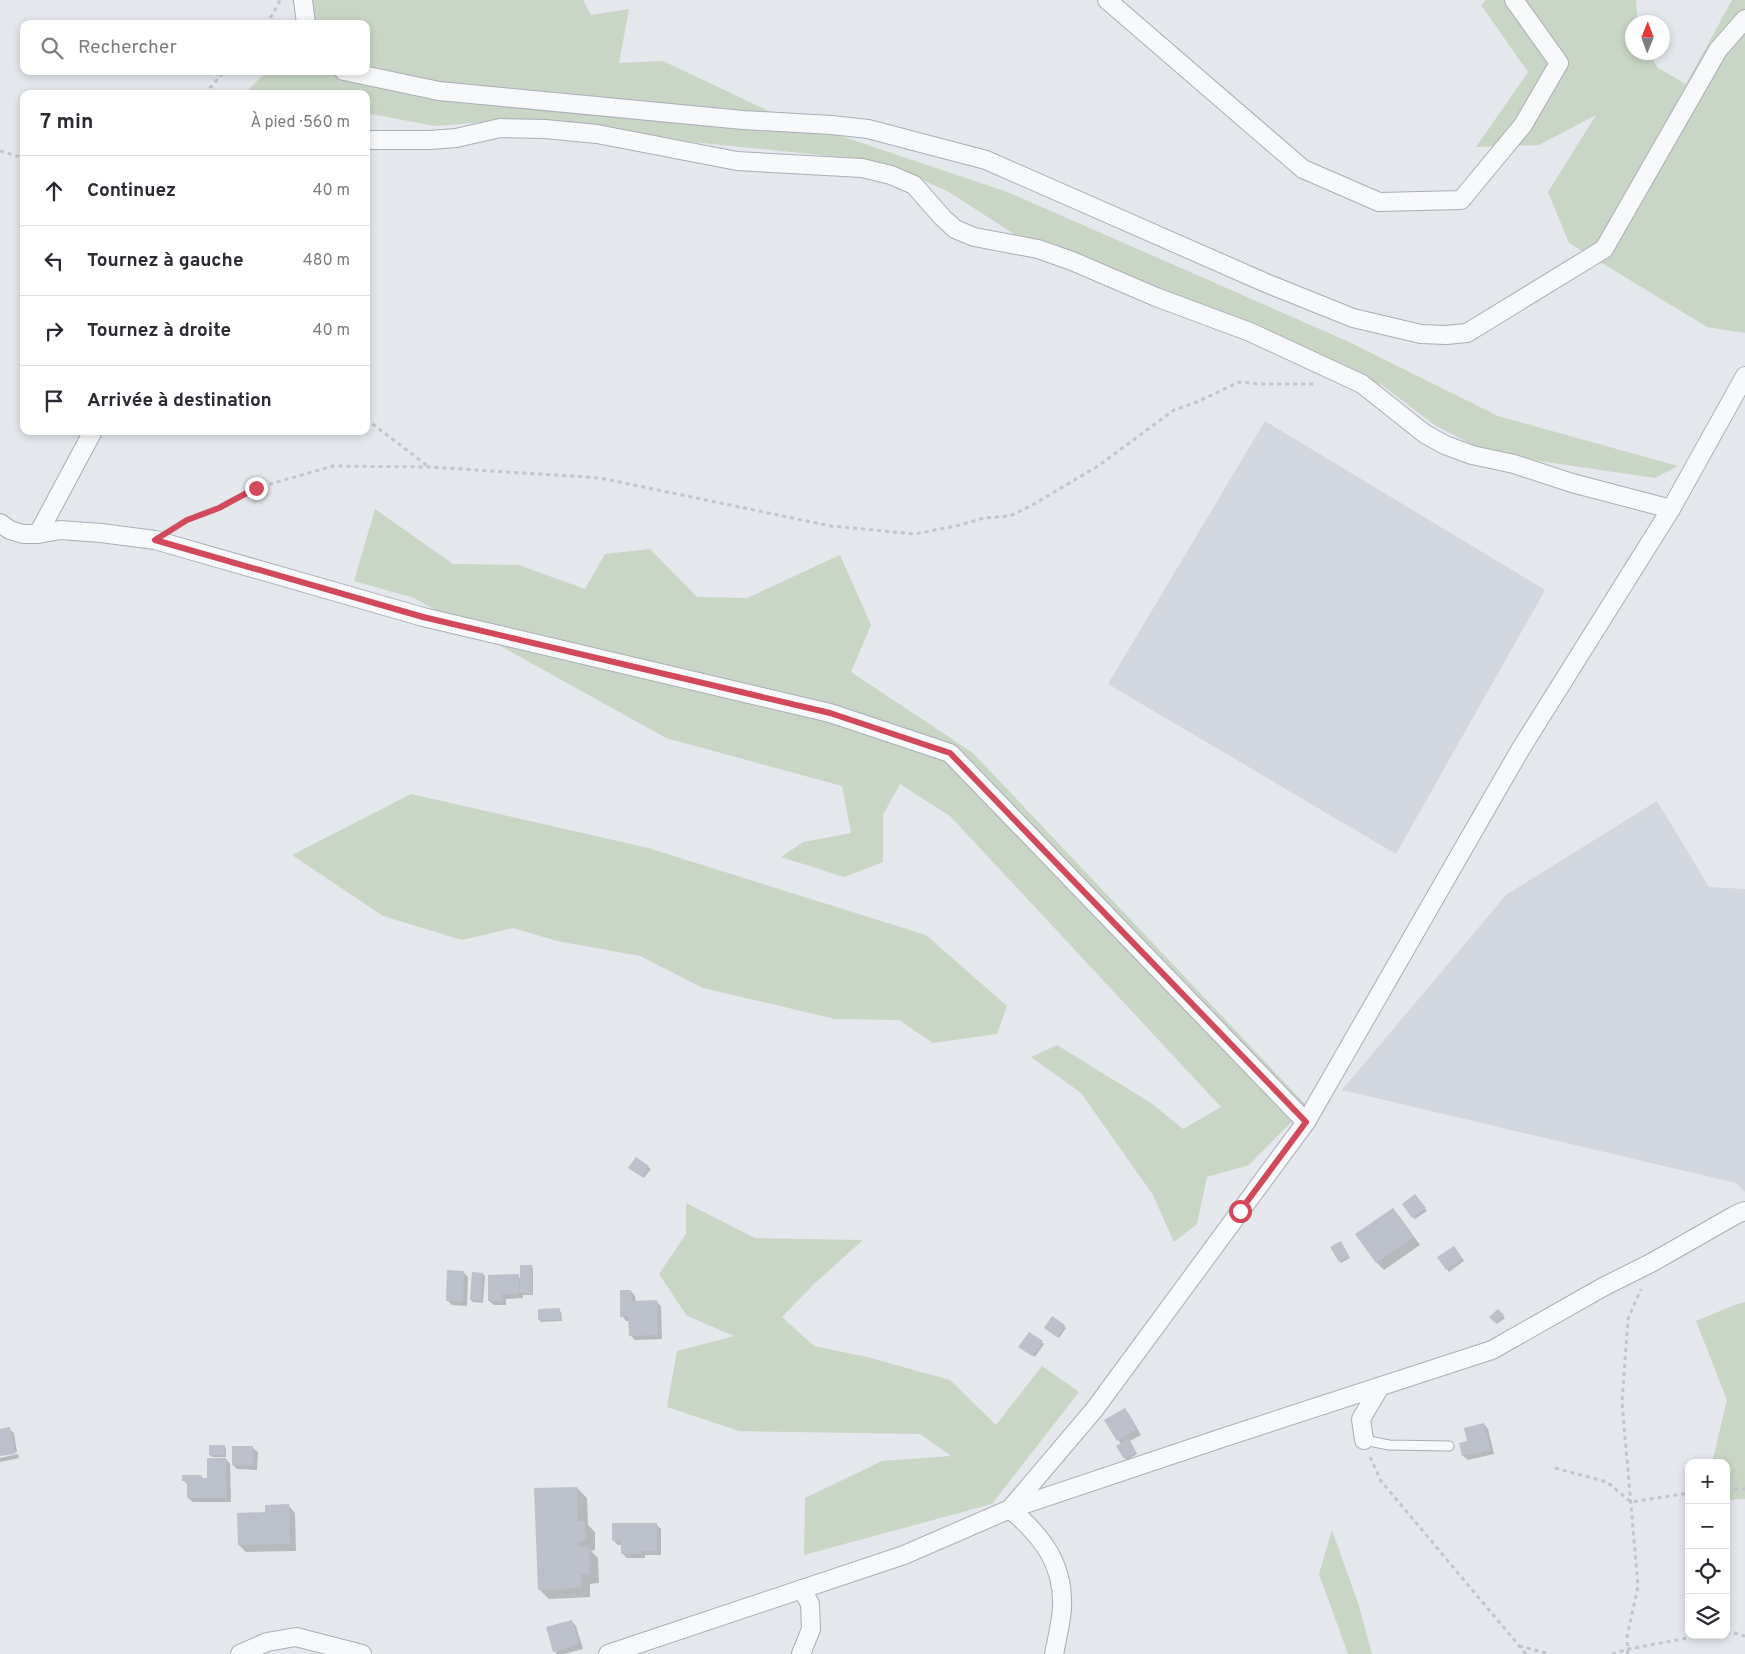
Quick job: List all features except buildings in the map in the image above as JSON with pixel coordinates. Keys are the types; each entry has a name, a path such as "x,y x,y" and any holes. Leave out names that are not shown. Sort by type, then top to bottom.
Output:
{"street":[{"path":"303,0 306,20"},
{"path":"1107,0 1304,169 1379,202 1462,200 1523,125 1559,63 1514,0"},
{"path":"363,75 439,91 724,118 832,124 868,129 986,160 1266,283 1353,318 1421,334 1446,335 1467,333 1604,249 1718,50 1745,19"},
{"path":"370,140 430,140 456,138 500,128 545,128 597,134 737,161 862,168 891,175 914,185 954,229 974,237 1038,249 1156,297 1250,332 1362,384 1425,434 1445,445 1472,455 1514,464 1572,483 1671,510"},
{"path":"1010,1509 1094,1410 1306,1122 1520,750 1671,510 1745,376"},
{"path":"38,534 91,435"},
{"path":"0,523 10,530 23,534 38,534 60,530 155,540 423,617 830,713 950,753 1306,1122"},
{"path":"608,1654 904,1555 1010,1509 1492,1350 1745,1211"},
{"path":"1364,1440 1361,1419 1380,1387"},
{"path":"1010,1509 1030,1526 1051,1552 1061,1582 1062,1608 1054,1654"},
{"path":"801,1654 811,1629 810,1604 802,1589"},
{"path":"240,1654 267,1642 296,1636 362,1654"}],"lane":[{"path":"1364,1440 1389,1445 1449,1446"}],"path":[{"path":"268,20 280,0"},
{"path":"208,90 221,75"},
{"path":"0,151 20,157"},
{"path":"155,540 187,520 219,508 256,488 333,466 430,467 600,478 831,526 916,534 984,518 1010,516 1098,466 1174,410 1197,402 1239,382 1320,384"},
{"path":"370,422 430,467"},
{"path":"1628,1654 1627,1637 1638,1586 1622,1402 1628,1319 1652,1263"},
{"path":"1364,1440 1381,1481 1526,1654"},
{"path":"1555,1468 1606,1482 1631,1502 1685,1494"},
{"path":"1730,1489 1745,1489"},
{"path":"1730,1634 1745,1636"},
{"path":"1612,1654 1628,1649 1685,1638"},
{"path":"1518,1646 1550,1654"}],"shaded area":[{"path":"1265,421 1545,590 1396,854 1108,684"},
{"path":"1657,801 1709,887 1745,889 1745,1192 1736,1183 1342,1090 1506,895"}],"green space":[{"path":"313,0 583,0 591,15 629,9 619,63 663,61 773,113 1010,193 1347,341 1498,416 1678,466 1655,478 1491,454 1436,426 1383,386 1256,324 1017,236 949,192 903,171 860,159 692,142 527,119 435,126 370,114 370,90 248,90 263,75 370,75 370,20 306,20"},
{"path":"1486,0 1636,0 1637,15 1625,15 1625,60 1653,60 1658,68 1686,84 1732,0 1745,0 1745,333 1707,327 1569,243 1548,192 1596,115 1539,145 1476,147 1528,72 1481,5"},
{"path":"375,509 453,564 519,565 585,589 605,554 650,549 697,597 747,598 840,555 871,625 851,672 973,753 1307,1106 1249,1165 1207,1177 1197,1224 1174,1242 1153,1195 1081,1093 1031,1057 1057,1045 1151,1103 1183,1129 1221,1107 950,816 900,784 883,815 883,862 844,877 781,857 803,842 851,833 842,786 666,738 414,598 354,581"},
{"path":"411,794 648,848 926,935 1007,1006 997,1034 933,1043 899,1020 835,1019 703,988 640,956 557,941 513,928 462,940 383,916 292,855"},
{"path":"686,1203 755,1238 863,1240 815,1283 782,1317 814,1346 867,1357 950,1380 996,1425 1042,1366 1079,1392 992,1504 804,1555 805,1498 882,1461 951,1456 920,1434 739,1431 667,1407 677,1351 734,1336 687,1316 659,1274 686,1234"},
{"path":"1745,1302 1745,1499 1730,1500 1730,1459 1713,1459 1727,1400 1696,1321"},
{"path":"1332,1530 1359,1606 1372,1654 1348,1654 1319,1574"}],"route":[{"path":"256,488 219,508 187,520 155,540 423,617 830,713 950,753 1306,1122 1240,1211"}]}
